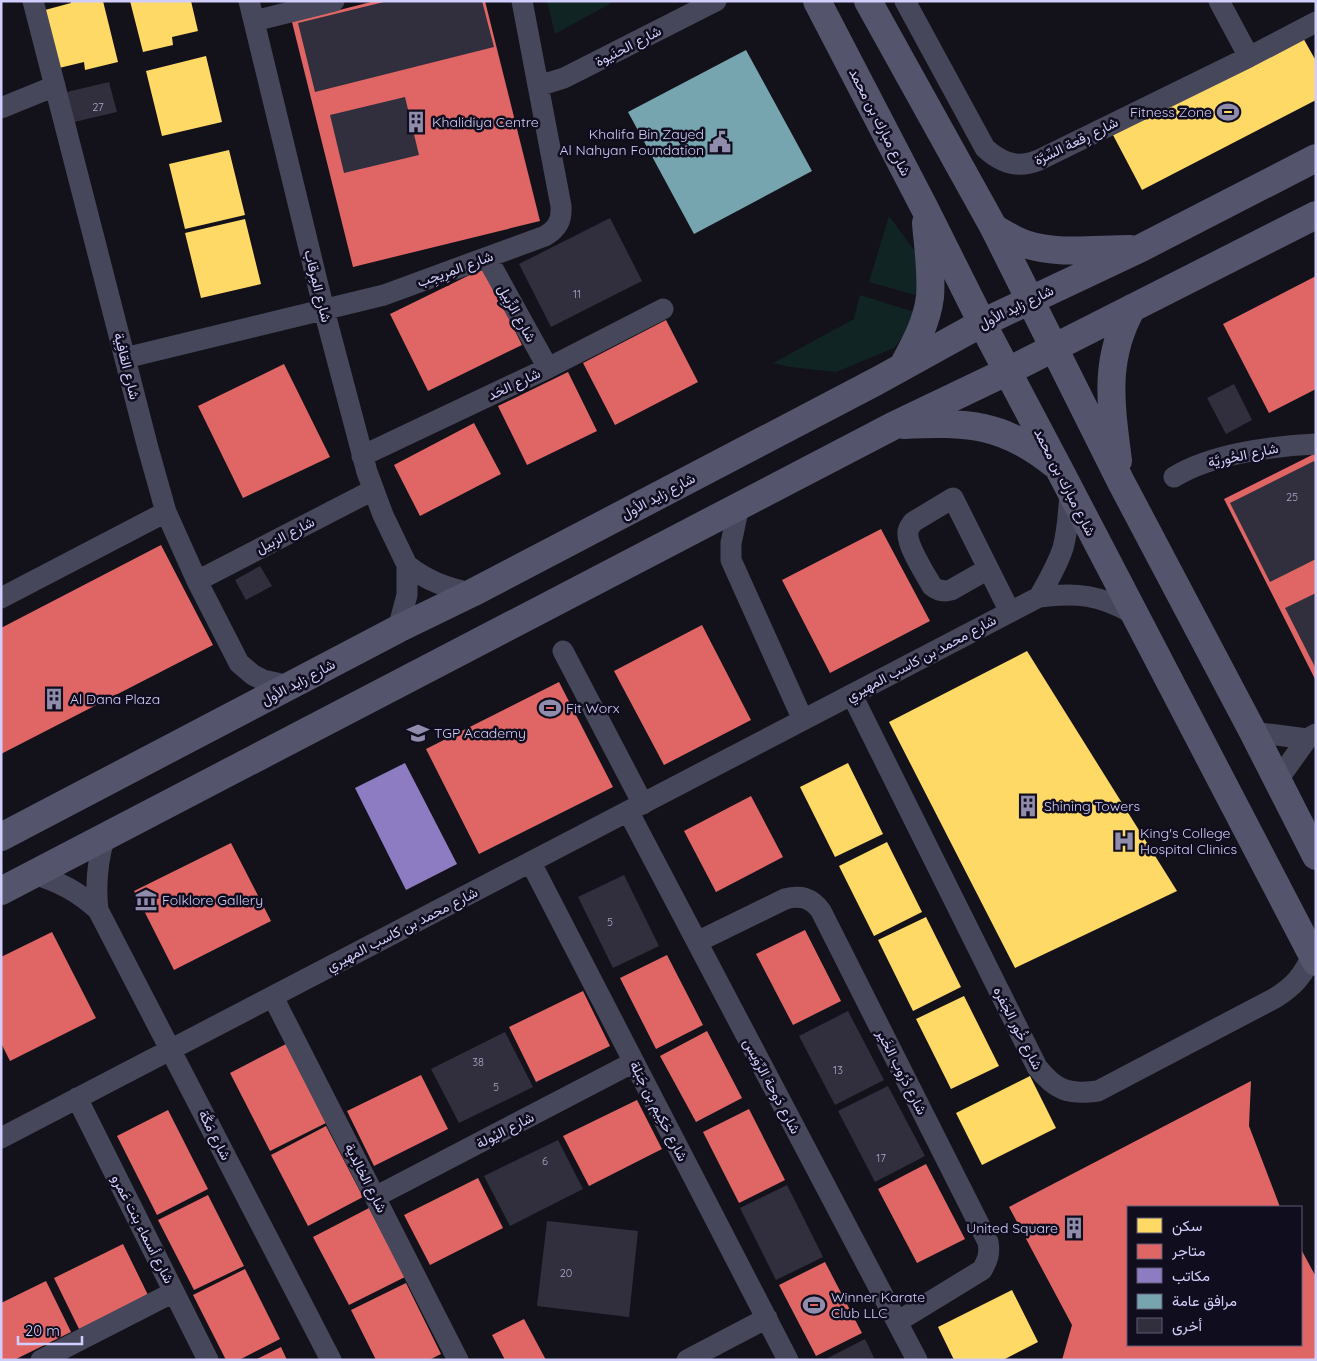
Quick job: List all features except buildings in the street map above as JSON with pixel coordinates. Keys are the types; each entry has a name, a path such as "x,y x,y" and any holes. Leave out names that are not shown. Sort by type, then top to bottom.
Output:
{"main road":[{"name":"شارع مبارك بن محمد","path":"817,1 982,323 1314,959"},
{"path":"868,1 994,228 1121,482 1316,856"},
{"name":"شارع زايد الأول","path":"1,837 472,593 904,366 982,323 1141,248 1316,158"},
{"path":"904,366 922,326 930,296 925,209"},
{"path":"1,890 893,426 1008,371 1052,347 1316,215"},
{"path":"994,228 1012,239 1041,248 1068,250 1141,248"},
{"path":"1121,482 1111,406 1112,364 1117,340 1132,308"},
{"path":"893,426 936,423 967,424 993,430 1017,439 1036,450 1064,479"}],"street":[{"name":"شارع القافِية","path":"33,1 166,512 197,581 239,664 263,680 290,686"},
{"path":"254,7 334,1"},
{"name":"شارع المِرِيجِب","path":"125,358 384,295 487,258 554,231 562,216 522,1"},
{"name":"شارع الحنَيوة","path":"538,86 564,78 716,1"},
{"name":"شارع رِقعة السِّرَّة","path":"905,1 985,148 1004,162 1015,164 1031,163 1249,57 1316,22"},
{"path":"1219,1 1249,57"},
{"name":"شارع المِرقاب","path":"254,7 324,310 362,456 373,490 407,565 407,595 398,630"},
{"path":"1,108 55,86"},
{"name":"شارع الزِّبِيل","path":"487,258 548,368"},
{"name":"شارع الحَد","path":"362,456 548,368 664,310"},
{"name":"شارع الحُوريَّة","path":"1174,477 1187,469 1216,459 1277,446 1316,444"},
{"path":"1039,597 1056,566 1067,530 1064,479"},
{"name":"شارع الزبيل","path":"197,581 373,490"},
{"path":"739,506 730,552 733,567 803,720"},
{"path":"1,598 166,512"},
{"path":"407,565 434,583 472,593"},
{"path":"988,569 1010,612"},
{"name":"شارع محمد بن كاسب المهيري","path":"1,1138 1039,597 1076,594 1096,597 1116,604 1133,614"},
{"name":"شارع دَوحة الرِّوَيس","path":"563,651 697,942 916,1360"},
{"name":"شارع خُور الجَفره","path":"852,695 1037,1066 1048,1080 1062,1090 1080,1094 1098,1091 1275,998 1298,980 1314,959"},
{"path":"1253,732 1311,736"},
{"path":"1276,781 1311,736"},
{"name":"شارع مَكَّة","path":"98,910 96,873 99,854 105,836"},
{"name":"شارع حَكِيم بن جَبَلة","path":"531,863 788,1360"},
{"name":"شارع مَكَّة","path":"33,874 48,878 75,890 98,910 331,1360"},
{"name":"شارع دُرُوب الخَير","path":"697,942 785,899 795,896 806,898 815,903 821,911 988,1242 987,1262 982,1270 897,1322"},
{"name":"شارع الخالِدية","path":"273,997 458,1360"},
{"name":"شارع اليُولة","path":"375,1197 634,1062"},
{"name":"شارع أسماء بنت عَمرو","path":"77,1098 208,1360"},
{"path":"41,1360 174,1292"},
{"path":"687,1360 767,1318"}],"green space":[{"path":"547,1 615,1 555,34"},
{"path":"889,216 917,254 926,298 869,282"},
{"path":"860,295 921,314 894,348 836,372 790,367 773,363 854,319"}],"place":[{"name":"Fitness Zone","path":"1228,112"},
{"name":"Khalidiya Centre","path":"416,122"},
{"name":"Khalifa Bin Zayed Al Nahyan Foundation","path":"720,142"},
{"name":"Al Dana Plaza","path":"54,699"},
{"name":"Fit Worx","path":"550,708"},
{"name":"TGP Academy","path":"418,733"},
{"name":"Shining Towers","path":"1028,806"},
{"name":"King's College Hospital Clinics","path":"1124,841"},
{"name":"Folklore Gallery","path":"146,900"},
{"name":"United Square","path":"1074,1228"},
{"name":"Winner Karate Club LLC","path":"814,1305"}]}
